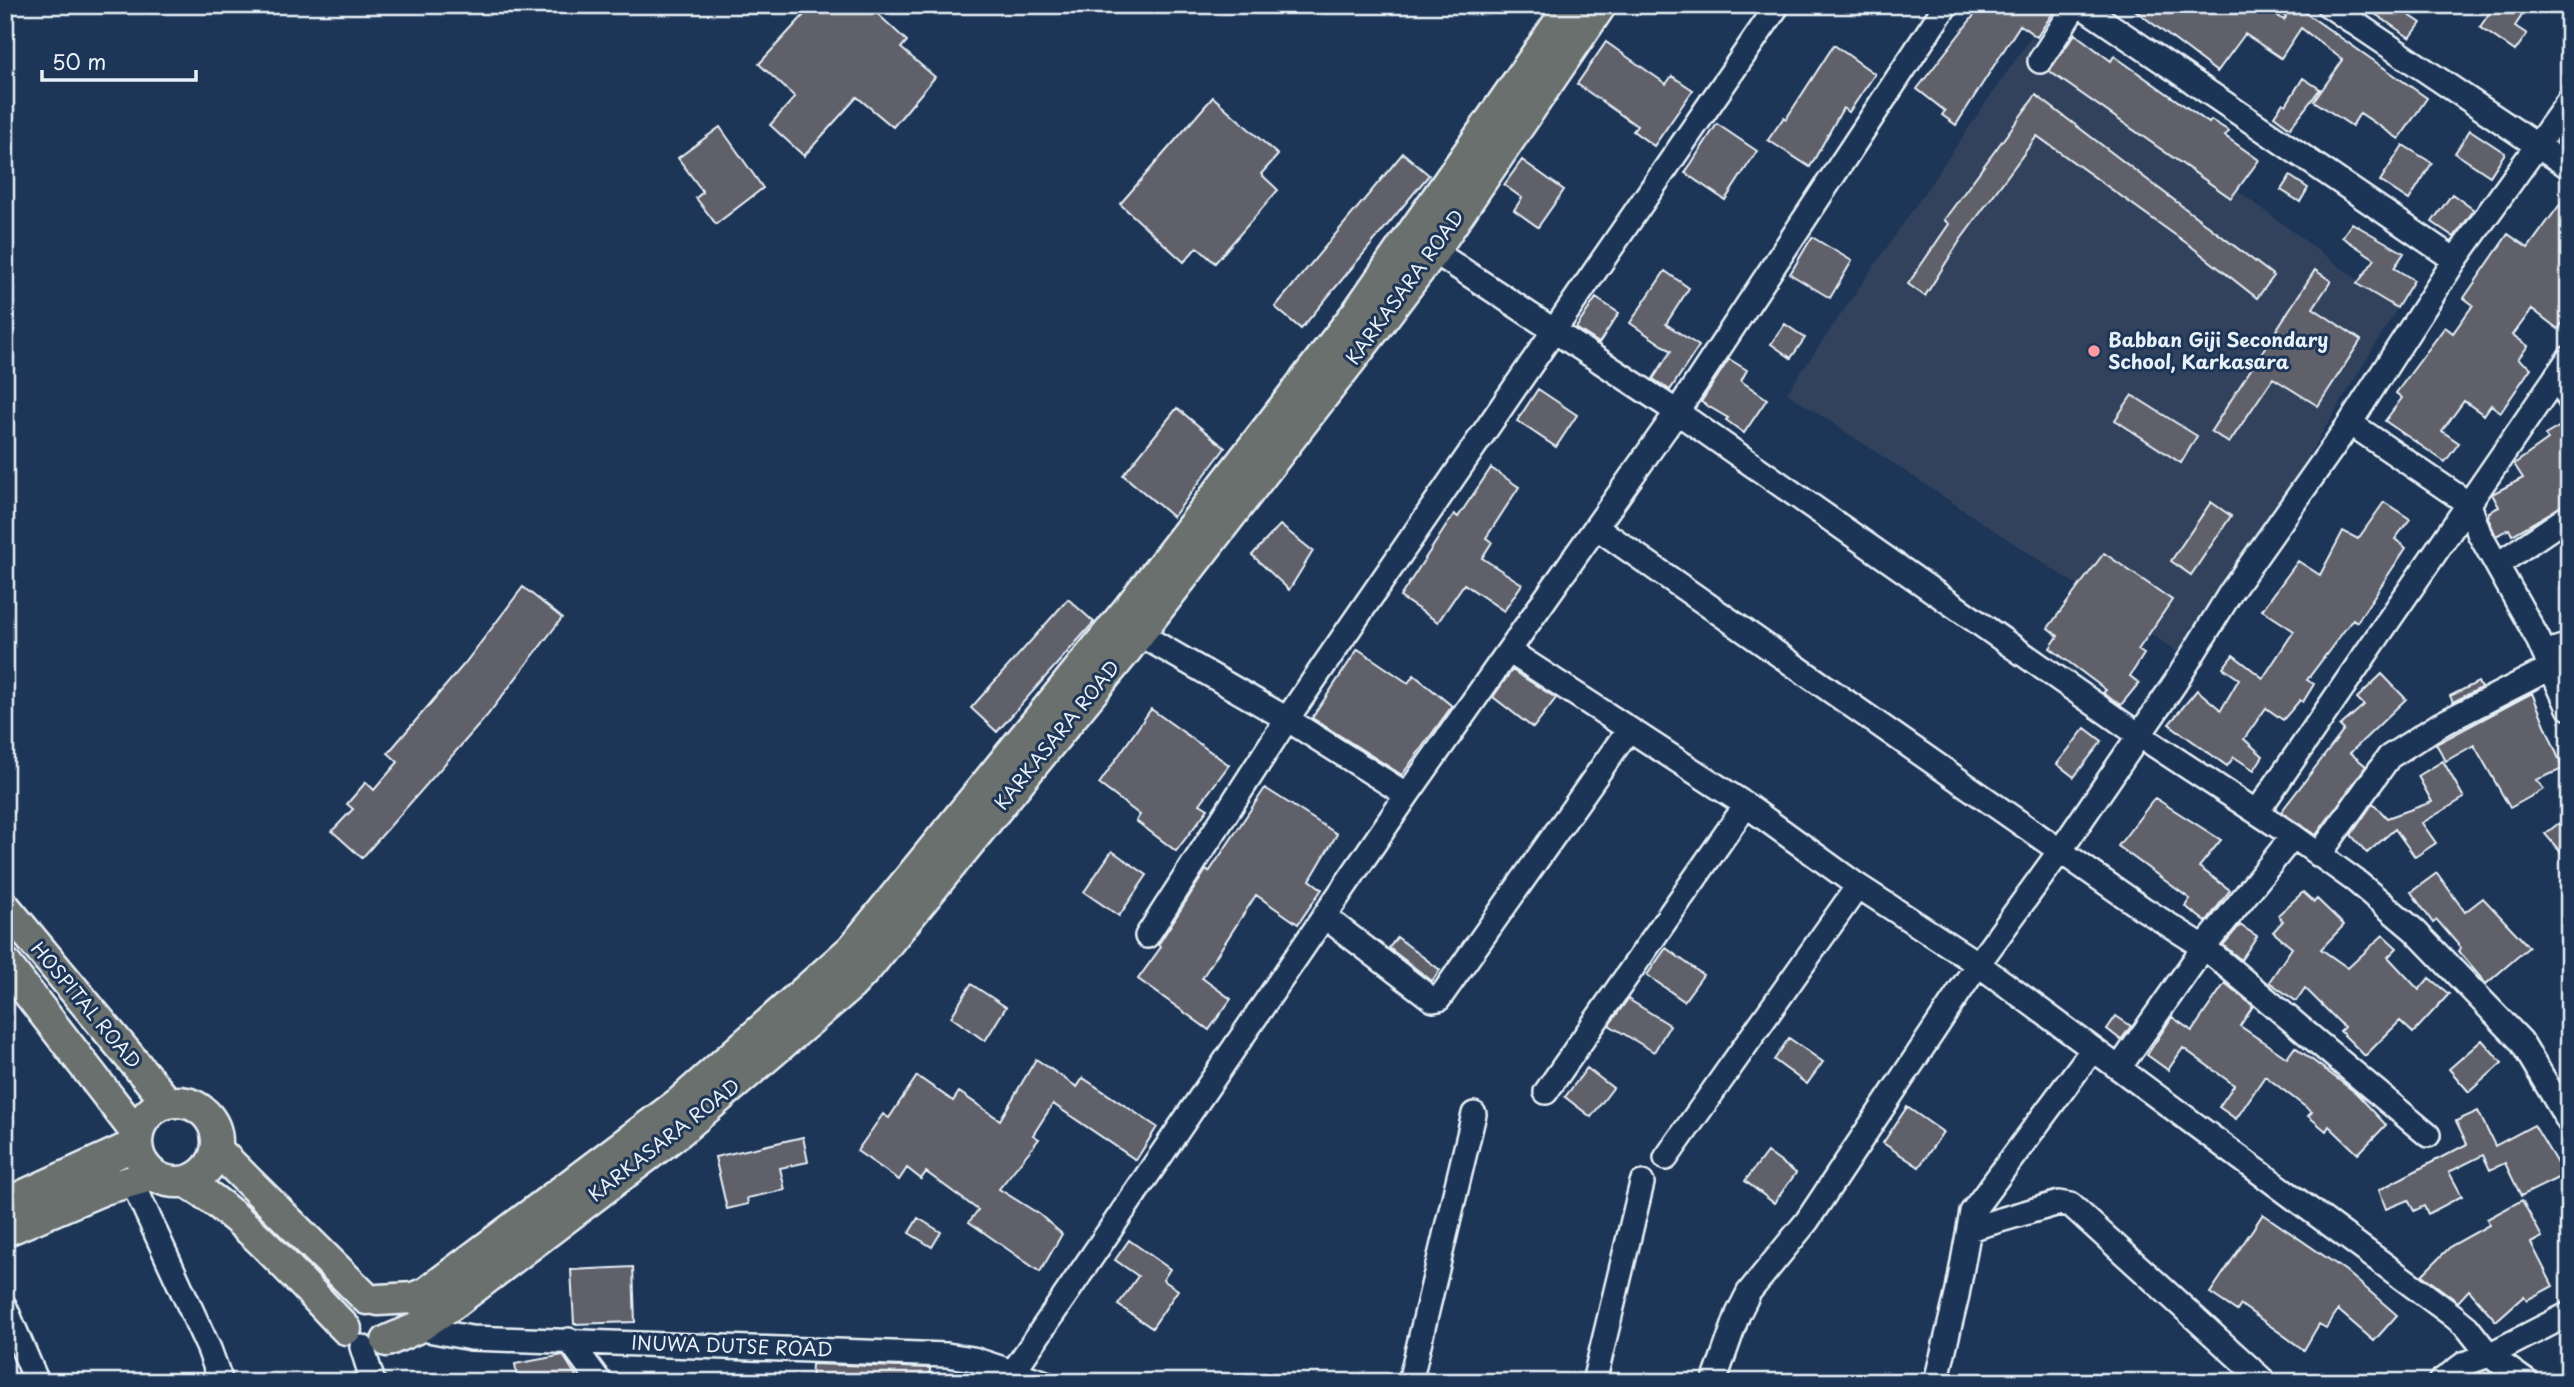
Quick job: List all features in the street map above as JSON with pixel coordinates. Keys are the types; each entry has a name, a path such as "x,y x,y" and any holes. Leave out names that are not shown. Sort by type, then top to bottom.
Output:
{"main road":[{"name":"KARKASARA ROAD","path":"1422,244 1571,5"},
{"name":"KARKASARA ROAD","path":"365,1339 417,1328 680,1131 851,985 1129,628 1356,314 1422,244 1601,5"},
{"name":"KARKASARA ROAD","path":"372,1299 413,1298 426,1293 679,1103 835,965 1129,628"},
{"name":"HOSPITAL ROAD","path":"5,907 168,1103"},
{"name":"HOSPITAL ROAD","path":"5,963 137,1140"},
{"path":"5,1204 137,1140 148,1115 168,1103 190,1104 209,1117 214,1127 217,1150 207,1170 187,1182 143,1178 104,1189 5,1231"},
{"path":"137,1140 146,1167 143,1178"},
{"path":"217,1150 372,1299 393,1313 393,1333 365,1339"},
{"path":"187,1182 220,1202 365,1339"},
{"path":"365,1339 345,1318 349,1308 372,1299"}],"street":[{"path":"1147,936 1287,719 1778,5"},
{"path":"1013,1372 1407,795 1677,412 1946,5"},
{"path":"2040,61 2078,5 2455,260"},
{"path":"2328,5 2569,167"},
{"path":"1714,1382 1738,1314 1749,1292 1807,1220 1978,964 2139,735 2231,592 2350,423 2455,260 2569,101"},
{"path":"1422,244 1677,412 2139,735 2319,855 2414,930 2521,1041 2569,1122"},
{"path":"2563,367 2569,399"},
{"path":"2257,812 2563,367"},
{"path":"2350,423 2469,504 2479,533 2569,708"},
{"path":"2497,565 2569,516"},
{"path":"1597,527 2060,851 2204,947 2428,1135"},
{"path":"1129,628 1287,719 1407,795"},
{"path":"2319,855 2389,757 2569,645"},
{"path":"1509,651 1746,805 1858,886 1978,964 2451,1314 2467,1327 2488,1355 2527,1382"},
{"path":"1325,917 1433,1000 1439,999 1629,729"},
{"path":"1546,1092 1746,805"},
{"path":"2119,1068 2204,947 2292,836"},
{"path":"1667,1158 1858,886"},
{"path":"1936,1382 1972,1212 2093,1049"},
{"path":"1410,1382 1474,1114"},
{"path":"143,1178 221,1382"},
{"path":"1594,1382 1642,1183"},
{"path":"1969,1229 2059,1203 2071,1205 2265,1382"},
{"path":"5,1307 37,1382"},
{"path":"2440,1382 2464,1364 2488,1355 2569,1314"},
{"name":"INUWA DUTSE ROAD","path":"417,1328 471,1338 947,1355 973,1359 1043,1382"},
{"path":"365,1339 373,1382"},
{"path":"569,1340 600,1382"}],"shaded area":[{"name":"Babban Giji Secondary School, Karkasara","path":"2031,37 2397,309 2187,658 1787,393"}],"building":[{"path":"813,5 868,5 907,41 901,48 935,77 893,127 857,97 804,156 770,125 795,97 759,64"},
{"path":"1982,5 2058,5 2037,37 2020,25 1956,125 1942,115 1945,111 1917,89"},
{"path":"2128,5 2232,5 2245,13 2250,5 2262,5 2284,20 2286,17 2278,11 2282,5 2294,5 2427,98 2399,139 2360,113 2352,126 2314,101 2343,60 2301,28 2281,58 2245,34 2217,72"},
{"path":"2362,5 2394,5 2421,23 2410,38"},
{"path":"2495,5 2529,5 2515,26 2527,34 2515,51 2480,27"},
{"path":"2075,34 2111,61 2114,56 2209,123 2211,120 2229,131 2225,136 2259,160 2231,198 2049,71"},
{"path":"1606,42 1666,84 1672,76 1693,90 1654,146 1633,131 1637,126 1577,84"},
{"path":"1834,45 1875,74 1849,112 1843,108 1810,167 1768,140 1784,117 1786,119"},
{"path":"2303,78 2320,89 2290,128 2274,116 2283,103 2286,105"},
{"path":"2036,95 2274,276 2257,298 2192,247 2037,136 1961,239 1925,296 1908,284 1949,224 1944,220"},
{"path":"1213,97 1278,155 1261,174 1278,190 1215,263 1197,247 1184,262 1120,204"},
{"path":"1717,124 1757,151 1725,200 1685,173"},
{"path":"720,127 763,188 716,224 696,198 703,192 678,158"},
{"path":"2470,130 2505,153 2490,176 2455,153"},
{"path":"2403,145 2432,163 2409,200 2380,181"},
{"path":"1403,153 1429,175 1301,329 1275,307"},
{"path":"1522,160 1564,190 1538,227 1514,210 1522,198 1504,185"},
{"path":"2290,176 2308,188 2300,202 2281,190"},
{"path":"2569,192 2569,314 2558,329 2532,309 2513,335 2528,346 2518,359 2531,368 2501,412 2491,405 2484,415 2464,401 2442,431 2459,443 2445,462 2385,421 2402,398 2396,393 2445,327 2453,333 2473,305 2464,298 2508,234 2528,248"},
{"path":"2452,194 2474,210 2454,237 2432,222"},
{"path":"2352,223 2404,253 2394,268 2414,280 2397,308 2357,284 2375,259 2342,237"},
{"path":"1812,237 1852,261 1830,298 1790,274"},
{"path":"2315,270 2331,281 2313,308 2361,340 2318,406 2273,378 2229,443 2211,431"},
{"path":"1665,271 1689,288 1666,324 1699,346 1670,390 1653,379 1671,351 1630,323"},
{"path":"1596,298 1619,313 1599,343 1576,328"},
{"path":"1785,324 1805,338 1791,358 1771,344"},
{"path":"1729,359 1747,370 1741,381 1767,399 1744,433 1726,420 1728,418 1701,402"},
{"path":"1538,389 1577,415 1556,447 1517,421"},
{"path":"2132,395 2197,436 2181,463 2115,420"},
{"path":"1177,408 1225,448 1173,517 1123,475"},
{"path":"2569,421 2569,502 2512,535 2509,529 2496,536 2488,518 2489,512 2499,507 2492,494 2523,478 2514,464 2548,440 2545,435"},
{"path":"1491,468 1519,487 1486,538 1492,542 1482,558 1522,584 1504,611 1464,584 1438,622 1400,597 1454,514 1458,517"},
{"path":"2211,502 2231,516 2191,575 2171,561"},
{"path":"2384,502 2410,519 2395,539 2406,548 2357,622 2353,619 2307,680 2314,684 2303,702 2300,700 2283,720 2266,708 2244,739 2263,756 2254,770 2234,757 2227,766 2169,724 2197,690 2221,710 2239,679 2223,668 2233,655 2263,678 2294,631 2262,610 2298,561 2320,575 2343,531 2358,539"},
{"path":"1280,525 1313,551 1289,590 1252,555"},
{"path":"2104,553 2172,600 2138,650 2144,654 2130,676 2139,683 2121,705 2103,693 2106,690 2050,648 2058,636 2048,628"},
{"path":"523,587 562,618 486,717 362,858 332,831 353,809 347,804 366,782 374,790 398,762 388,753 465,663"},
{"path":"1068,599 1094,622 997,732 971,708"},
{"path":"1358,649 1408,683 1414,675 1452,706 1402,775 1312,718"},
{"path":"1512,670 1556,698 1533,728 1493,697"},
{"path":"2382,674 2406,699 2350,753 2366,766 2316,835 2281,812 2344,730 2340,726 2364,705 2357,698"},
{"path":"2478,682 2481,688 2453,702 2450,696"},
{"path":"2532,693 2563,769 2536,780 2544,789 2510,808 2474,745 2446,761 2436,744"},
{"path":"1151,709 1229,765 1200,804 1208,809 1176,851 1136,821 1140,815 1099,784"},
{"path":"2085,728 2102,741 2074,777 2057,764"},
{"path":"2443,761 2464,798 2422,823 2436,843 2415,857 2395,829 2367,853 2351,835 2373,803 2387,818 2432,802 2418,776"},
{"path":"1265,788 1337,834 1310,880 1322,889 1298,924 1256,895 1202,978 1231,999 1209,1030 1138,979 1161,947 1158,945 1206,870 1209,872"},
{"path":"2155,798 2221,840 2199,867 2230,890 2206,922 2185,906 2190,899 2118,846"},
{"path":"2559,823 2569,834 2569,862 2545,834"},
{"path":"1112,851 1147,875 1119,916 1084,892"},
{"path":"2437,873 2465,912 2483,898 2529,947 2486,984 2458,951 2461,948 2437,920 2433,923 2411,892"},
{"path":"2303,892 2314,902 2317,899 2344,925 2321,949 2348,968 2383,935 2397,948 2388,957 2419,990 2429,978 2449,994 2413,1033 2400,1021 2365,1056 2340,1031 2344,1027 2305,988 2296,1001 2269,982 2292,948 2273,932 2283,921 2278,915"},
{"path":"2240,925 2257,936 2241,960 2223,945"},
{"path":"1397,937 1440,970 1432,981 1389,948"},
{"path":"1666,948 1703,975 1684,1001 1647,975"},
{"path":"2225,983 2253,1006 2240,1026 2287,1058 2295,1047 2356,1093 2386,1125 2358,1154 2329,1126 2326,1131 2308,1116 2312,1112 2265,1076 2236,1119 2219,1107 2234,1085 2183,1048 2168,1070 2147,1055 2172,1017 2192,1031"},
{"path":"971,984 1006,1007 985,1041 951,1017"},
{"path":"1628,999 1670,1025 1654,1052 1609,1025"},
{"path":"2116,1016 2131,1026 2121,1040 2107,1029"},
{"path":"1789,1038 1823,1062 1807,1084 1774,1060"},
{"path":"2482,1040 2502,1063 2469,1092 2449,1069"},
{"path":"1036,1059 1077,1087 1083,1078 1157,1127 1136,1160 1053,1104 1033,1135 1039,1139 999,1189 1039,1214 1062,1234 1040,1272 969,1222 978,1210 926,1172 921,1179 907,1168 899,1180 857,1151 883,1114 889,1118 917,1076 953,1101 959,1092 1000,1120"},
{"path":"1587,1068 1613,1088 1591,1117 1565,1097"},
{"path":"1907,1107 1943,1132 1919,1167 1883,1143"},
{"path":"2478,1111 2495,1146 2534,1125 2564,1175 2521,1196 2505,1163 2490,1170 2483,1155 2449,1172 2462,1196 2428,1214 2424,1206 2414,1211 2408,1200 2386,1209 2379,1190 2467,1144 2456,1121"},
{"path":"803,1137 808,1162 780,1168 785,1190 747,1198 748,1204 727,1209 715,1157"},
{"path":"1767,1152 1796,1173 1774,1203 1745,1181"},
{"path":"2522,1200 2542,1237 2531,1243 2553,1286 2527,1300 2524,1296 2496,1321 2469,1290 2458,1302 2422,1275 2451,1246 2489,1225 2487,1219"},
{"path":"2263,1214 2346,1271 2397,1315 2374,1341 2338,1310 2326,1328 2319,1324 2304,1350 2241,1305 2237,1311 2210,1293"},
{"path":"918,1218 941,1232 932,1247 909,1233"},
{"path":"1129,1240 1170,1269 1163,1280 1178,1290 1152,1328 1118,1305 1138,1276 1115,1260"},
{"path":"633,1267 635,1322 574,1324 571,1270"},
{"path":"563,1355 578,1379 518,1382 515,1364"},
{"path":"812,1364 930,1368 930,1382 811,1382"}],"place":[{"name":"Babban Giji Secondary School, Karkasara","path":"2094,351"}]}
